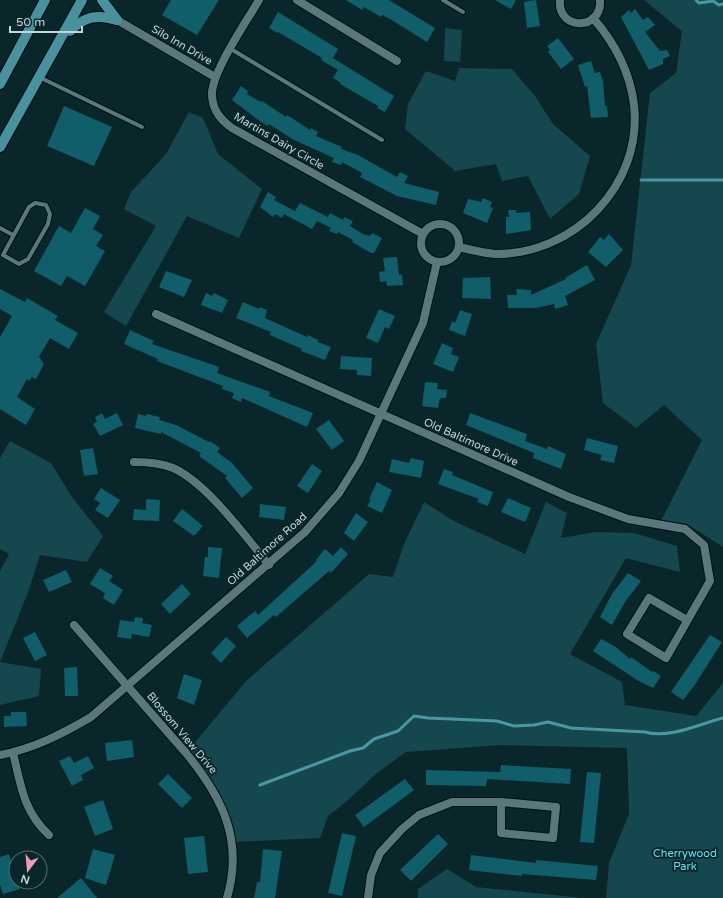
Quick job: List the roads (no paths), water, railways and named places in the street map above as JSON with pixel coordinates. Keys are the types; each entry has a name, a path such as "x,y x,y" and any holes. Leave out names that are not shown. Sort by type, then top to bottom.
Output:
{"main road":[{"path":"0,84 45,0"},
{"path":"0,147 82,0"},
{"path":"102,0 117,20"},
{"path":"62,38 79,22 94,16 117,20"}],"street":[{"name":"Martins Dairy Circle","path":"259,0 215,77 211,96 215,110 221,120 232,128 423,234"},
{"path":"297,0 397,61"},
{"path":"560,0 562,12 572,22 584,23 593,18 599,11 600,0"},
{"path":"459,247 495,254 525,251 555,241 581,226 599,210 622,176 630,150 634,126 634,105 628,79 618,54 607,34 593,18"},
{"name":"Silo Inn Drive","path":"117,20 215,77"},
{"path":"442,224 449,226 456,232 459,239 459,247 456,254 450,260 437,262 428,258 423,251 421,242 423,234 428,228 434,225 442,224"},
{"name":"Old Baltimore Road","path":"0,755 13,753 56,737 92,716 129,686 305,532 339,493 359,461 423,323 437,262"},
{"name":"Old Baltimore Drive","path":"156,314 564,494 628,519 685,529 704,545 710,581 666,658 627,634 648,598 687,620"},
{"path":"134,462 151,462 175,469 205,492 232,520 269,564"},
{"name":"Blossom View Drive","path":"74,625 129,686 202,772 217,796 226,814 233,850 230,888 227,898"},
{"path":"13,753 26,805 37,824 49,835"},
{"path":"368,898 371,875 380,852 419,815 452,802 501,802 556,807 553,838 501,833 501,802"}],"lane":[{"path":"444,0 463,12"},
{"path":"231,49 382,140"},
{"path":"39,77 142,127"},
{"path":"35,203 46,205 50,214 48,224 28,259 19,264 3,255 13,235 29,207 35,203"},
{"path":"0,228 13,235"}],"waterway":[{"path":"696,0 699,3 713,1 719,5 723,4"},
{"path":"641,180 723,180"},
{"path":"260,785 350,751 363,748 374,739 398,731 414,716 497,721 514,726 534,725 548,722 571,728 645,732 655,734 664,734 684,730 723,718"}],"park label":[{"name":"Cherrywood Park","path":"685,859"}]}
